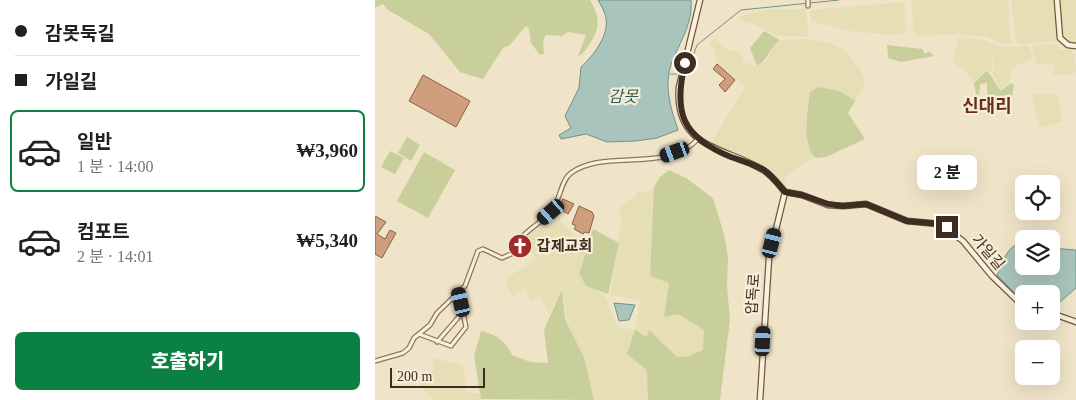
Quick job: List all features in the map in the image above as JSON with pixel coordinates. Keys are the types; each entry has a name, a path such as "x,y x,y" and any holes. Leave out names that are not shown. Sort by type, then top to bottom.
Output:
{"street":[{"path":"700,0 681,81 679,100 683,117 698,139 714,149 766,171 785,192"},
{"path":"808,0 808,6"},
{"path":"1057,0 1061,38 1068,45 1076,46"},
{"path":"375,361 403,353 419,334 430,325 437,313 465,286 478,251 483,248 502,258 511,254 515,242 551,212 569,174 589,164 646,160 663,156 690,148 698,139"},
{"name":"가일길","path":"785,192 802,195 828,204 843,206 866,204 907,221 940,224 963,241 992,276 1015,298"},
{"name":"압독로","path":"760,400 769,258 785,192"},
{"path":"419,334 451,346 466,327 459,292"},
{"path":"437,342 463,312"},
{"path":"1060,316 1076,322"}],"shaded area":[{"path":"911,0 1008,0 1011,44 996,42 988,37 959,34 917,36 914,33"},
{"path":"1011,0 1054,0 1058,41 1020,44 1016,41"},
{"path":"1060,0 1076,0 1076,43 1069,42 1063,35"},
{"path":"904,2 906,33 894,35 848,31 811,21 810,10"},
{"path":"773,9 805,9 809,30 807,37 777,36 756,25 741,21 740,18 746,14"},
{"path":"958,38 984,40 1000,47 1029,46 1033,59 1011,68 1010,82 1001,90 992,74 995,67 992,53 993,66 990,72 985,70 974,82 965,71 953,62"},
{"path":"715,39 726,49 741,52 744,62 757,66 767,60 773,45 780,40 810,39 830,43 846,51 861,71 865,80 863,89 855,101 840,91 818,87 809,100 806,123 814,156 785,177 787,189 770,173 731,155 711,143 745,87 717,64 715,51 709,43"},
{"path":"1058,44 1059,50 1071,49 1075,57 1076,72 1071,75 1053,75 1055,64 1051,62 1049,65 1040,63 1037,67 1032,46"},
{"path":"1033,94 1057,94 1063,121 1041,128 1034,109"},
{"path":"654,187 650,276 669,283 678,314 704,330 703,350 686,357 677,357 648,331 648,400 594,400 584,357 567,322 562,287 549,315 541,296 531,301 525,288 512,296 507,287 507,278 536,259 523,238 554,212 586,249 579,274 586,286 604,294 618,327 635,330 640,300 610,295 621,223 619,208 627,201 636,197 638,191 646,193"},
{"path":"432,358 463,365 467,393 480,393 481,399 487,400 433,400 418,383 434,369"}],"green space":[{"path":"375,0 590,0 596,12 598,22 593,39 587,49 578,56 586,35 568,32 562,36 546,35 543,40 544,54 540,55 531,43 529,29 526,26 510,45 503,48 483,79 460,72 429,34 388,10 383,4 375,8"},
{"path":"764,31 780,40 757,66 750,48"},
{"path":"887,45 922,49 925,54 929,51 934,56 901,62 888,58"},
{"path":"986,71 1001,91 1011,83 1014,85 1012,98 1004,97 988,109 987,83 980,84 979,100 977,101 974,83"},
{"path":"818,87 840,91 855,101 848,113 865,139 826,157 816,158 808,145 807,117 810,92"},
{"path":"407,137 420,145 411,161 398,153"},
{"path":"390,151 404,158 395,174 381,167"},
{"path":"424,152 455,170 428,218 397,201"},
{"path":"669,170 686,178 713,198 724,234 728,257 727,286 730,320 720,400 648,400 647,370 627,354 635,330 647,337 649,330 677,357 686,357 703,350 704,330 678,314 664,317 669,283 650,276 654,187 660,177"},
{"path":"593,229 619,243 608,294 586,286 579,274"},
{"path":"562,289 565,319 584,357 594,400 481,399 474,356 481,331 500,339 512,355 530,362 548,363 544,330"}],"water":[{"name":"감못","path":"598,0 691,0 688,24 672,62 668,79 669,97 678,130 657,138 636,141 607,142 586,134 561,139 559,135 571,128 565,116 579,88 581,67 595,51 605,32 605,16"},
{"path":"1015,245 1015,275 1060,275 1060,249 1076,250 1076,288 1060,302 1060,285 1015,285 1015,294 997,275 1012,247"},
{"path":"614,303 635,305 629,320 619,321"}],"building":[{"path":"717,64 735,80 725,92 719,85 725,79 713,69"},
{"path":"423,75 470,101 456,127 409,101"},
{"path":"563,199 574,204 568,214 558,208"},
{"path":"579,206 592,212 594,216 589,233 585,232 583,234 574,229 576,226 572,224"},
{"path":"375,216 386,222 377,234 385,239 390,230 396,233 382,258 375,254"}],"waterway":[{"path":"689,67 697,45 741,10 839,0"},
{"path":"670,74 677,74"}],"place":[{"name":"갑제교회","path":"520,246"}],"district":[{"name":"신대리","path":"987,106"}],"route":[{"path":"685,63 679,87 680,108 690,129 703,143 766,171 785,192 792,192 828,204 843,206 866,204 907,221 940,224 947,227"}]}
